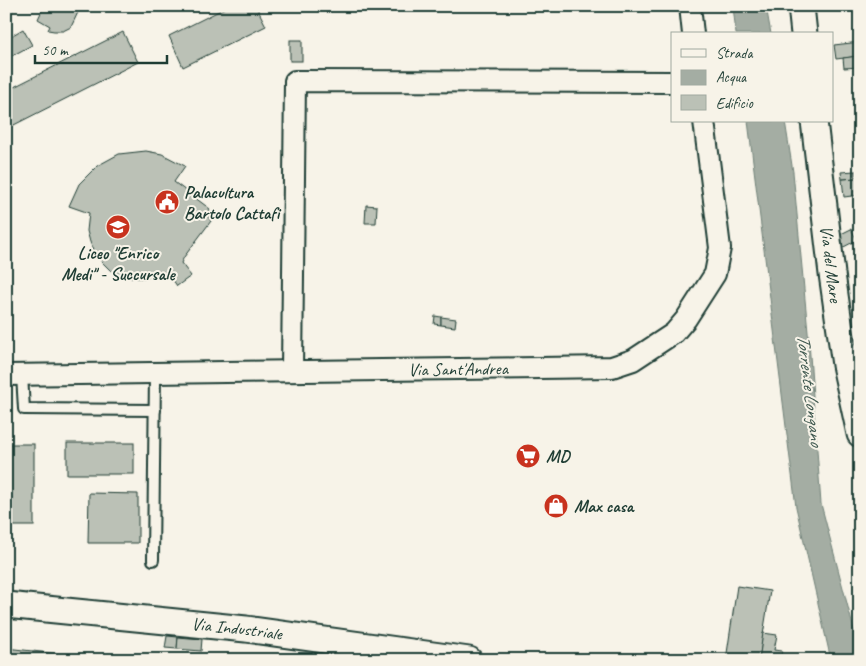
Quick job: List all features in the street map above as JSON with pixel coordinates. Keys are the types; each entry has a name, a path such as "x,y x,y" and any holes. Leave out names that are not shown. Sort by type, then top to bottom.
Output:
{"street":[{"path":"690,6 693,32"},
{"path":"801,6 804,32"},
{"path":"292,371 295,80 671,82"},
{"name":"Via Sant'Andrea","path":"14,375 612,367 633,360 674,333 686,319 715,274 720,248 704,122"},
{"name":"Via del Mare","path":"814,122 832,274 852,364 860,434"},
{"name":"Via Industriale","path":"6,605 246,629 469,660"}],"lane":[{"path":"153,560 155,373"},
{"path":"14,375 24,409 155,410"}],"water":[{"path":"733,6 766,6 771,32 736,32"},
{"name":"Torrente Longano","path":"748,122 785,122 793,172 809,342 821,504 860,653 860,660 831,660 796,507"}],"building":[{"path":"6,6 11,6 13,10 6,14"},
{"path":"44,6 81,6 71,27 63,31 54,31 48,30 50,26 38,19"},
{"path":"229,6 256,6 266,26 183,67 169,36"},
{"path":"23,29 32,45 6,59 6,39"},
{"path":"123,32 138,62 6,129 6,91"},
{"path":"290,40 302,40 302,61 290,61"},
{"path":"860,42 860,56 836,59 834,45"},
{"path":"858,56 859,67 844,68 843,58"},
{"path":"146,151 162,154 185,166 174,182 210,209 208,216 211,221 181,263 191,276 177,286 167,271 145,278 134,278 120,275 110,270 94,252 90,242 87,231 89,213 69,206 79,184 97,166 119,154"},
{"path":"860,170 860,195 844,197 842,179 855,178 855,171"},
{"path":"855,171 855,178 842,179 841,172"},
{"path":"366,205 377,206 376,223 365,223"},
{"path":"851,229 857,240 840,249 839,235"},
{"path":"435,316 441,317 441,325 434,324"},
{"path":"441,317 456,319 455,327 441,325"},
{"path":"67,443 134,443 134,474 67,474"},
{"path":"6,444 34,444 34,526 6,526"},
{"path":"89,493 138,494 138,543 88,543"},
{"path":"737,586 770,591 759,660 726,660"},
{"path":"763,633 777,635 774,650 782,651 780,660 759,660"},
{"path":"167,636 178,637 177,649 165,648"},
{"path":"178,637 202,639 201,651 177,649"},
{"path":"6,648 102,659 102,660 6,660"},
{"path":"313,655 325,657 325,660 313,660"}],"place":[{"name":"Palacultura Bartolo Cattafi","path":"167,202"},
{"name":"Liceo \"Enrico Medi\" - Succursale","path":"118,227"},
{"name":"MD","path":"528,456"},
{"name":"Max casa","path":"556,506"}]}
